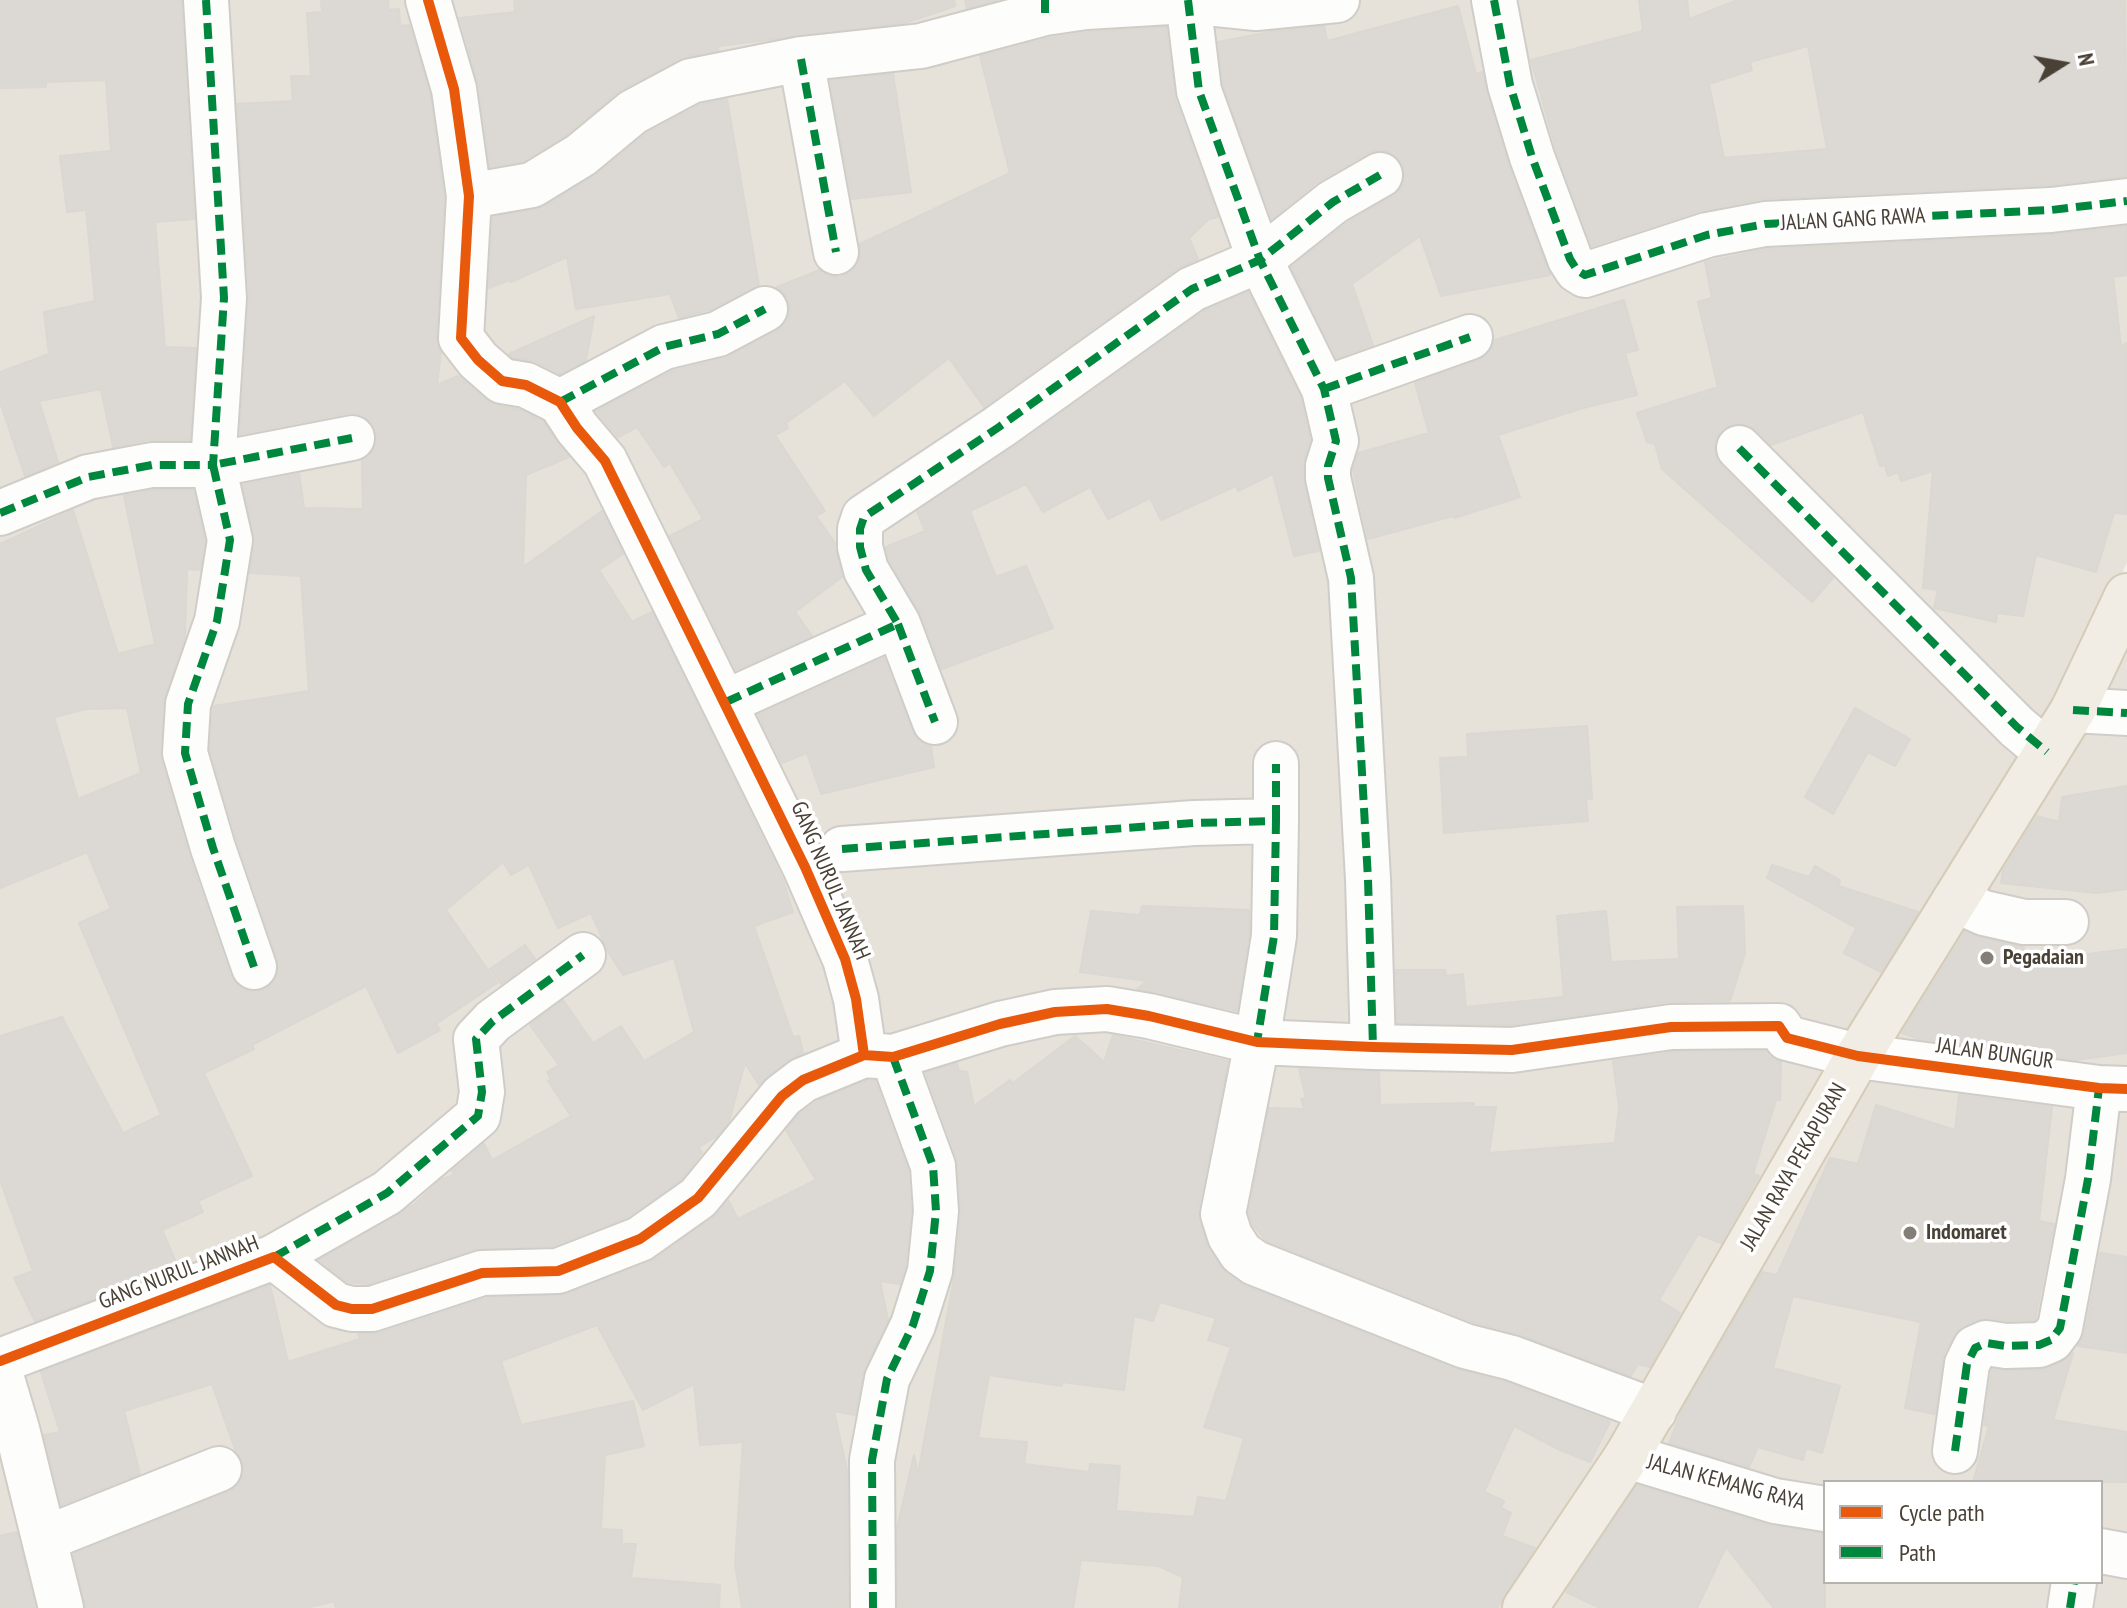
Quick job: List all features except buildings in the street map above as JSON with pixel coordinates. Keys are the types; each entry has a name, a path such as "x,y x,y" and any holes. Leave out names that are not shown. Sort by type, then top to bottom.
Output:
{"main road":[{"name":"JALAN RAYA PEKAPURAN","path":"1525,1608 1627,1456 1858,1056 2073,710 2127,596"}],"street":[{"path":"206,0 224,298 213,465 230,540 217,621 188,704 185,753 213,848 254,967"},
{"name":"GANG NURUL JANNAH","path":"0,1361 274,1257 336,1305 352,1309 372,1309 482,1273 558,1271 640,1239 698,1198 782,1096 803,1080 878,1056 856,999 845,959 805,867 605,461 560,402 526,385 502,381 478,360 461,338 469,196 454,89 428,0"},
{"path":"469,196 532,185 581,155 633,112 691,81 801,59 921,46 1045,6 1188,0 1256,8 1337,0"},
{"path":"873,1608 872,1460 887,1379 913,1325 930,1271 936,1211 933,1166 878,1056 1055,1012 1107,1009 1257,1042 1373,1047 1368,879 1351,578 1328,478 1328,466 1336,441 1324,389 1260,260 1199,91 1188,0"},
{"name":"JALAN GANG RAWA","path":"1494,0 1510,85 1532,157 1570,259 1577,270 1585,275 1707,235 1765,224 2051,210 2127,201"},
{"path":"801,59 836,252"},
{"path":"935,722 898,624 866,570 860,547 864,517 999,427 1192,289 1260,260 1333,202 1380,175"},
{"path":"560,402 664,347 718,334 765,309"},
{"path":"1324,389 1470,337"},
{"path":"0,513 88,477 152,465 213,465 352,438"},
{"path":"1739,448 2017,727 2047,752"},
{"path":"726,702 898,624"},
{"path":"2073,710 2127,713"},
{"path":"1276,764 1274,936 1257,1042 1223,1214 1230,1236 1241,1253 1255,1263 1465,1346 1512,1358 1654,1411"},
{"path":"842,849 1194,823 1276,821"},
{"path":"1955,900 1984,913 2024,922 2066,922"},
{"path":"274,1257 387,1193 478,1116 482,1092 476,1039 493,1021 583,955"},
{"name":"JALAN BUNGUR","path":"1373,1047 1512,1050 1671,1027 1779,1026 1787,1038 1858,1056 2113,1088"},
{"path":"1955,1451 1967,1364 1975,1348 1986,1343 2039,1345 2051,1340 2060,1328 2088,1179 2113,1088"},
{"path":"0,1372 9,1431 44,1539 61,1608"},
{"name":"JALAN KEMANG RAYA","path":"1627,1456 1775,1501 1823,1509"},
{"path":"44,1539 219,1469"},
{"path":"2103,1551 2127,1556"},
{"path":"2070,1608 2074,1584"}],"shaded area":[{"path":"0,0 2127,0 2127,562 2108,605 1889,989 1596,1472 1505,1608 0,1608"},
{"path":"2127,596 2127,1608 1525,1608"}],"marked path":[{"path":"0,513 88,477 152,465 213,465 224,298 206,0"},
{"path":"1045,0 1045,13"},
{"path":"1188,0 1199,91 1260,260 1324,389 1336,441 1328,466 1328,478 1351,578 1368,879 1373,1047"},
{"path":"1494,0 1510,85 1532,157 1570,259 1577,270 1585,275 1707,235 1765,224 2051,210 2127,201"},
{"path":"801,59 836,252"},
{"path":"726,702 898,624 866,570 860,547 864,517 999,427 1192,289 1260,260 1333,202 1380,175"},
{"path":"560,402 664,347 718,334 765,309"},
{"path":"1324,389 1470,337"},
{"path":"254,967 213,848 185,753 188,704 217,621 230,540 213,465 352,438"},
{"path":"1739,448 2017,727 2047,752"},
{"path":"898,624 935,722"},
{"path":"2073,710 2127,713"},
{"path":"1276,764 1276,821"},
{"path":"842,849 1194,823 1276,821 1274,936 1257,1042"},
{"path":"274,1257 387,1193 478,1116 482,1092 476,1039 493,1021 583,955"},
{"path":"873,1608 872,1460 887,1379 913,1325 930,1271 936,1211 933,1166 893,1057"},
{"path":"1955,1451 1967,1364 1975,1348 1986,1343 2039,1345 2051,1340 2060,1328 2088,1179 2099,1088"},
{"path":"2070,1608 2074,1584"}],"cycle path":[{"path":"0,1361 274,1257 336,1305 352,1309 372,1309 482,1273 558,1271 640,1239 698,1198 782,1096 803,1080 864,1055 856,999 845,959 805,867 605,461 560,402 526,385 502,381 478,360 461,338 469,196 454,89 428,0"},
{"path":"864,1055 893,1057 1000,1024 1055,1012 1107,1009 1257,1042 1373,1047 1512,1050 1671,1027 1779,1026 1787,1038 1858,1056 2099,1088 2127,1089"}],"place":[{"name":"Pegadaian","path":"1987,958"},
{"name":"Indomaret","path":"1910,1233"}]}
